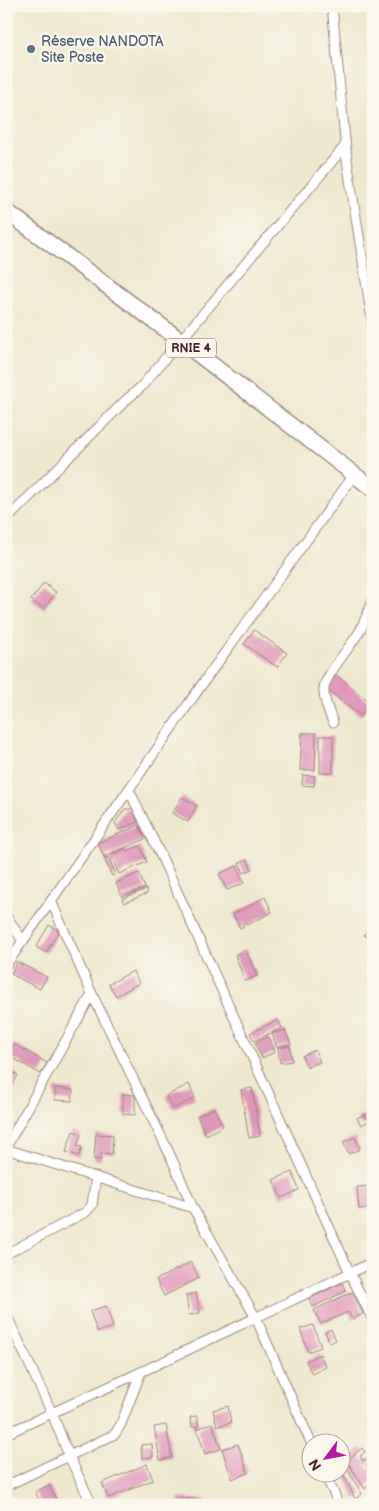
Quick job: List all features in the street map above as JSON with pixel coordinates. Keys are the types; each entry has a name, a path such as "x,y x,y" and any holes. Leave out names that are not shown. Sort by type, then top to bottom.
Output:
{"main road":[{"name":"RNIE 4","path":"8,216 180,340 373,489"}],"street":[{"path":"332,6 345,146 362,266 373,326"},
{"path":"370,6 373,24"},
{"path":"6,520 141,387 345,146"},
{"path":"6,965 210,673 354,475"},
{"path":"333,722 325,698 324,686 361,629 373,600"},
{"path":"129,790 373,1320"},
{"path":"51,901 92,994 193,1208 256,1318 307,1434"},
{"path":"6,916 23,941"},
{"path":"92,994 6,1148 193,1208"},
{"path":"6,1254 86,1212 92,1205 96,1177"},
{"path":"6,1434 373,1262"},
{"path":"6,1314 92,1505"},
{"path":"6,1486 114,1434 121,1424 141,1372"},
{"path":"329,1484 335,1495 337,1505"}],"building":[{"path":"44,583 56,592 44,609 31,600"},
{"path":"254,630 287,653 277,667 244,644"},
{"path":"336,675 371,703 361,716 326,689"},
{"path":"302,733 316,733 315,770 300,770"},
{"path":"320,736 333,736 333,773 320,773"},
{"path":"303,775 315,776 314,786 302,785"},
{"path":"182,797 197,806 188,822 172,813"},
{"path":"125,809 133,809 138,822 119,830 115,823"},
{"path":"139,825 145,839 104,857 98,843"},
{"path":"140,846 147,862 119,874 111,855"},
{"path":"108,857 116,874 112,876 104,858"},
{"path":"247,859 252,869 244,873 239,863"},
{"path":"237,866 244,883 227,890 219,874"},
{"path":"139,873 145,888 122,897 116,883"},
{"path":"146,889 148,893 124,903 122,899"},
{"path":"265,897 272,912 247,925 245,922 242,923 244,926 240,928 233,914"},
{"path":"373,921 373,941 364,935"},
{"path":"49,925 59,931 46,953 36,947"},
{"path":"246,950 257,976 245,981 235,955"},
{"path":"17,962 47,977 40,989 11,974"},
{"path":"133,971 139,983 116,996 109,984"},
{"path":"278,1020 282,1028 254,1041 250,1033"},
{"path":"285,1030 291,1044 277,1047 272,1034"},
{"path":"268,1037 275,1052 262,1058 255,1043"},
{"path":"14,1044 47,1063 41,1074 7,1055"},
{"path":"290,1046 292,1061 280,1063 278,1048"},
{"path":"315,1050 320,1062 307,1067 302,1056"},
{"path":"6,1068 18,1075 6,1096"},
{"path":"189,1084 195,1098 173,1109 166,1096"},
{"path":"55,1088 73,1090 72,1101 55,1100"},
{"path":"252,1088 260,1136 249,1138 241,1090"},
{"path":"123,1094 135,1095 135,1115 123,1114"},
{"path":"214,1108 223,1126 206,1135 197,1116"},
{"path":"365,1114 369,1121 361,1125 357,1118"},
{"path":"73,1131 81,1134 77,1146 82,1147 79,1156 66,1152"},
{"path":"96,1134 113,1135 112,1154 101,1153 101,1160 94,1159"},
{"path":"355,1137 360,1149 349,1154 343,1142"},
{"path":"292,1172 299,1190 281,1198 273,1180"},
{"path":"372,1186 373,1208 359,1209 357,1187"},
{"path":"191,1262 199,1278 164,1296 156,1280"},
{"path":"342,1283 346,1291 313,1307 309,1299"},
{"path":"352,1292 363,1314 352,1319 348,1312 321,1324 314,1310"},
{"path":"196,1293 200,1313 189,1315 186,1295"},
{"path":"106,1306 113,1327 97,1332 90,1311"},
{"path":"313,1325 321,1347 308,1352 300,1329"},
{"path":"331,1329 336,1340 330,1343 325,1332"},
{"path":"320,1354 326,1367 312,1374 306,1361"},
{"path":"228,1406 231,1423 217,1426 213,1410"},
{"path":"197,1416 199,1426 192,1427 190,1417"},
{"path":"212,1423 221,1449 205,1454 197,1429"},
{"path":"166,1425 172,1458 160,1460 154,1427"},
{"path":"152,1444 153,1457 142,1458 141,1445"},
{"path":"238,1444 248,1473 232,1479 222,1449"},
{"path":"362,1448 365,1452 360,1456 363,1461 369,1457 371,1462 366,1465 369,1469 373,1466 373,1480 365,1489 352,1469 352,1457"},
{"path":"147,1464 153,1480 108,1498 102,1483"},
{"path":"352,1477 362,1494 355,1499 348,1484 352,1484"},
{"path":"49,1485 59,1505 42,1505 35,1492"},
{"path":"179,1498 206,1500 205,1505 179,1505"}],"place":[{"name":"Réserve NANDOTA Site Poste","path":"31,49"}]}
